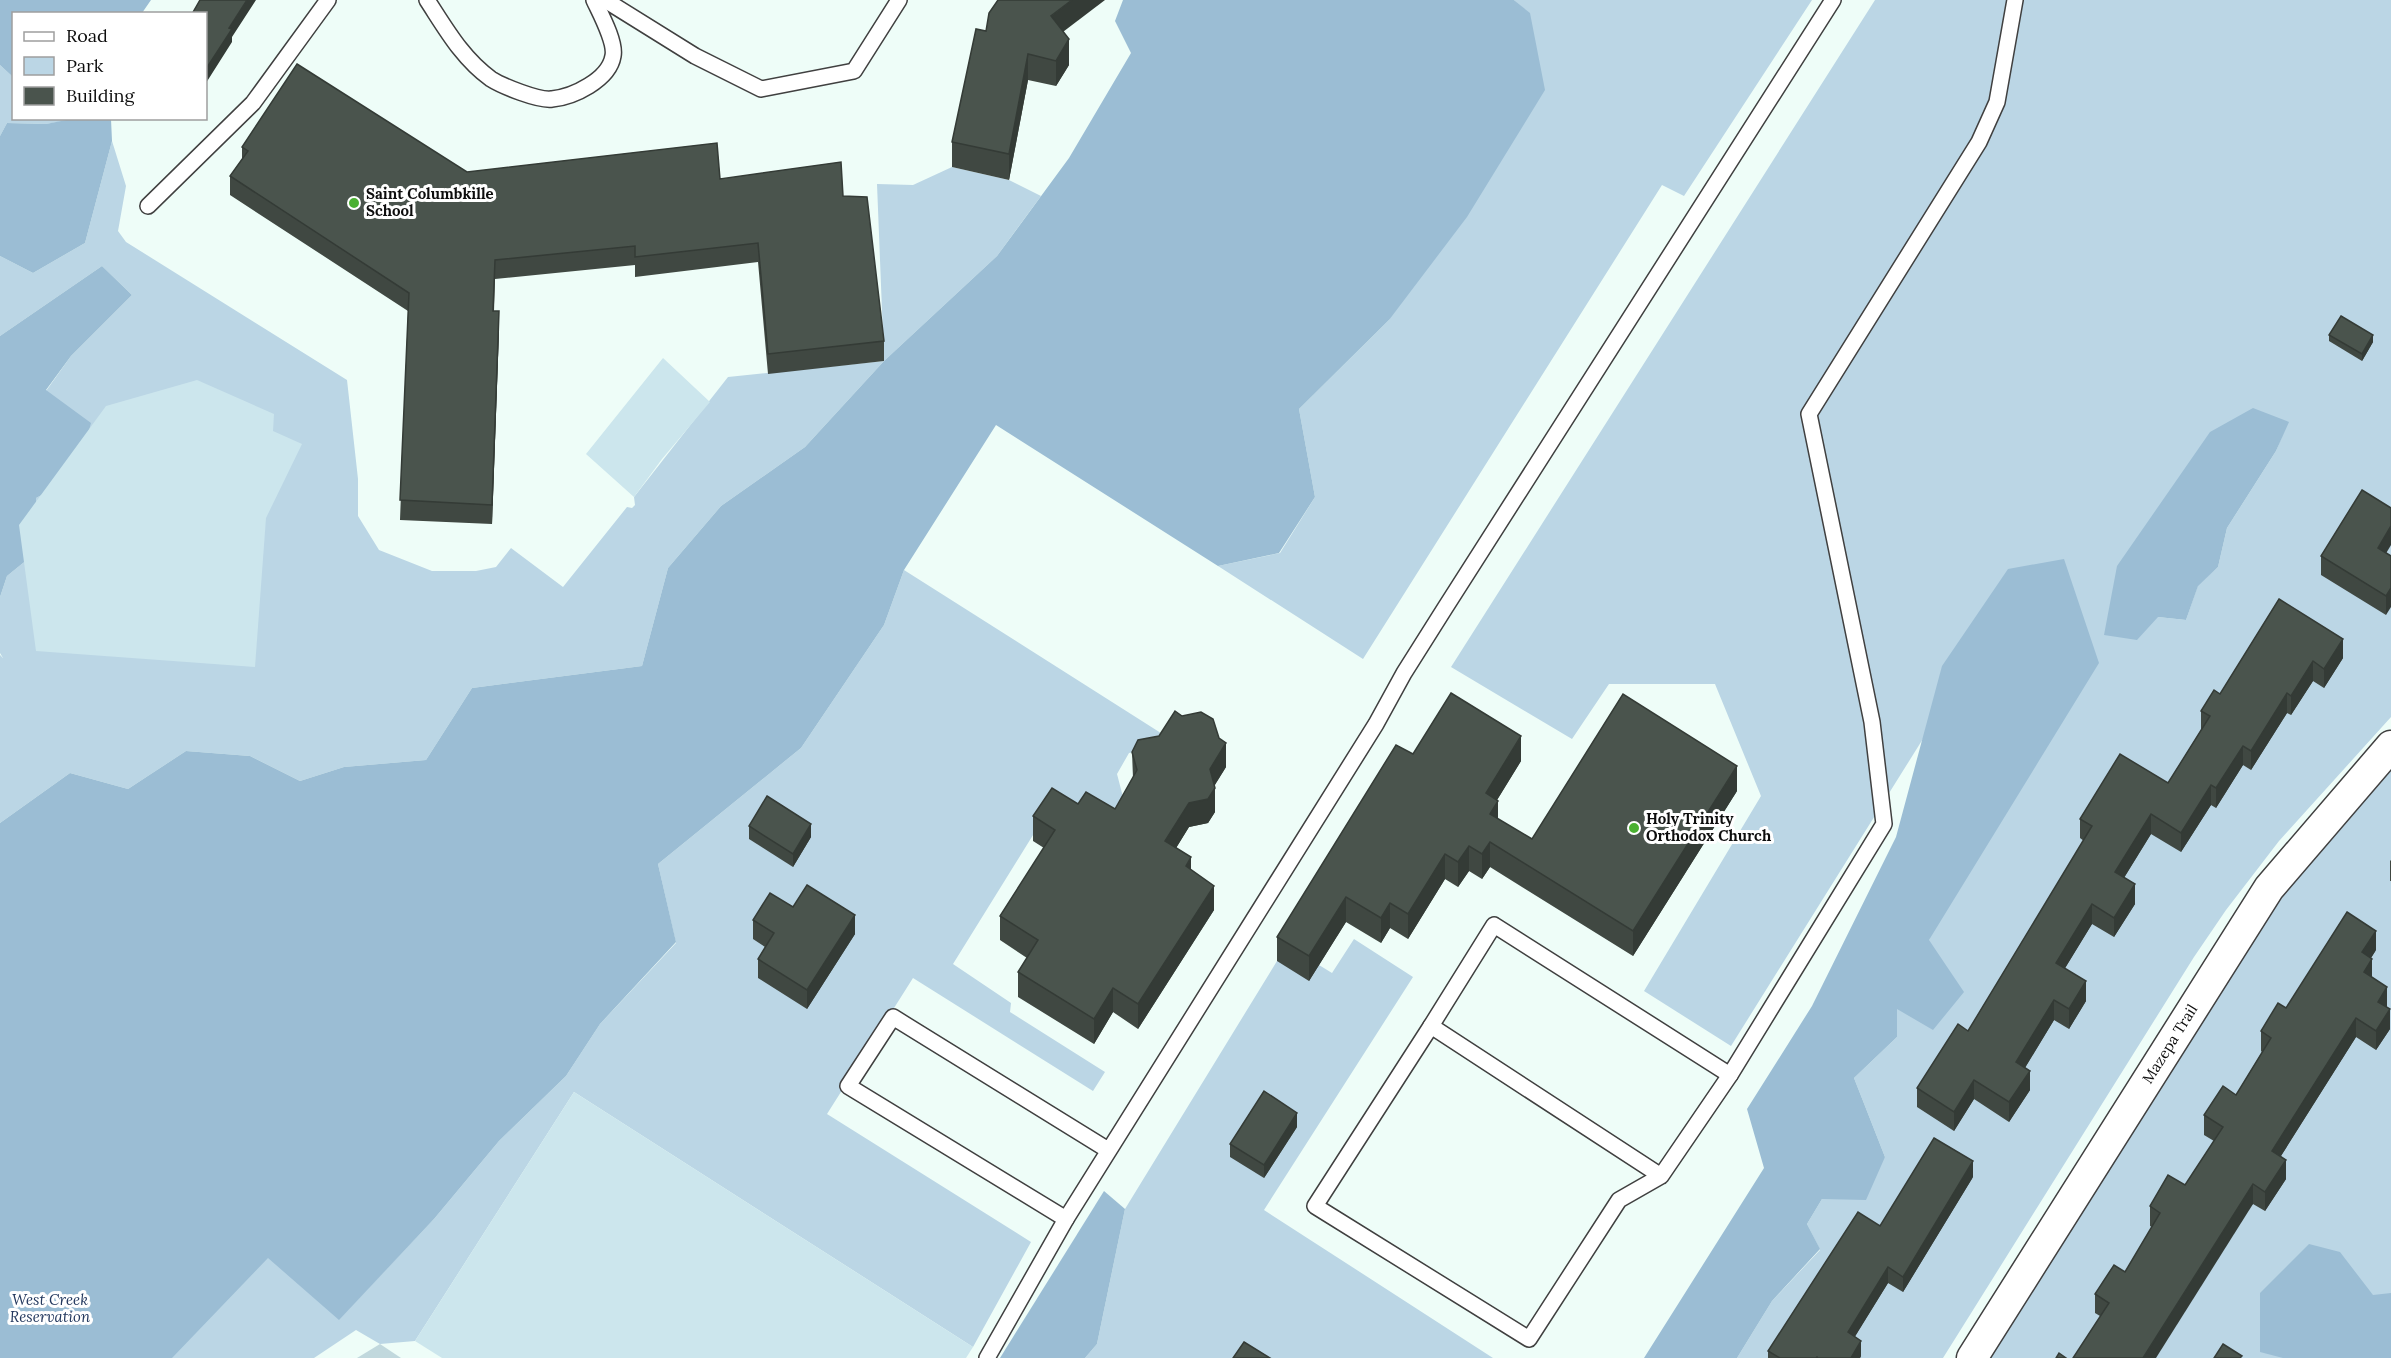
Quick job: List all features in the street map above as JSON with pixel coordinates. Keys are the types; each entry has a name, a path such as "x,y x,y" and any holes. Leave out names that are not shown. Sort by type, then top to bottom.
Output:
{"street":[{"name":"Mazepa Trail","path":"1972,1358 2269,888 2391,746"}],"lane":[{"path":"148,206 253,103 328,0"},
{"path":"428,0 453,42 470,62 493,80 531,96 550,100 577,92 602,75 614,55 612,44 594,0"},
{"path":"605,0 695,56 761,89 854,71 899,0"},
{"path":"987,1358 1108,1150 1376,724 1404,673 1833,0"},
{"path":"1730,1075 1494,925 1315,1206 1529,1339 1619,1200 1661,1176 1730,1075 1884,824 1872,722 1809,414 1979,142 1997,102 2016,0"},
{"path":"1066,1219 849,1086 892,1017 1108,1150"},
{"path":"1431,1026 1661,1176"}],"green space":[{"path":"0,0 151,0 143,12 12,12 12,76 0,65"},
{"name":"West Creek Reservation","path":"1123,0 1514,0 1530,13 1545,90 1467,217 1389,320 1299,409 1315,497 1279,553 1218,566 996,425 904,570 884,625 801,748 658,864 676,942 600,1024 566,1076 499,1141 434,1219 339,1320 268,1258 172,1358 0,1358 0,823 70,773 128,789 186,751 250,756 300,781 344,767 426,760 472,688 642,666 668,568 721,506 805,447 884,361 997,256 1069,158 1131,53 1115,21"},
{"path":"1514,0 1812,0 1684,196 1662,185 1363,659 1218,566 1280,553 1315,497 1299,409 1389,320 1530,14"},
{"path":"1875,0 2391,0 2391,717 2279,841 2226,910 2194,957 1943,1358 1737,1358 1772,1301 1820,1250 1807,1224 1822,1199 1885,1157 1854,1078 1897,1037 1897,1008 1929,940 2031,566 1731,1046 1644,991 1761,796 1715,684 1609,684 1572,739 1451,667","holes":["2288,422 2276,451 2227,528 2218,567 2198,585 2186,620 2158,617"]},
{"path":"0,65 12,76 12,120 70,120 46,124 7,123 0,136"},
{"path":"66,120 111,120 112,141 85,243 33,273 0,256 0,136 7,123 46,124"},
{"path":"112,141 126,186 118,231 126,242 347,380 358,479 358,516 379,550 432,571 476,571 496,567 511,548 563,587 627,507 632,508 635,505 634,497 728,377 884,361 805,447 721,506 668,568 642,666 472,688 426,760 344,767 300,781 250,756 186,751 128,789 70,773 0,823 0,655 3,658 0,653 0,597 7,576 39,550 36,498 76,477 46,391 71,356 132,295 102,266 0,336 0,256 33,273 85,243"},
{"path":"952,167 1009,180 1041,196 997,256 884,361 877,184 913,185"},
{"path":"102,266 132,295 71,356 46,390 91,423 76,477 36,498 39,550 7,576 0,597 0,336"},
{"path":"2253,408 2289,422 2276,451 2227,528 2218,567 2198,586 2186,620 2158,617 2137,640 2104,635 2117,566 2210,432"},
{"path":"2064,559 2099,663 1929,940 1964,992 1933,1030 1897,1009 1897,1037 1854,1078 1885,1157 1866,1200 1822,1199 1807,1224 1820,1249 1772,1301 1737,1358 1644,1358 1764,1168 1747,1109 1812,1006 1896,837 1942,666 2008,569"},
{"name":"West Creek Reservation","path":"904,570 1164,735 1156,748 1129,753 1117,774 1123,797 1105,824 1051,806 953,964 1011,1003 1010,1012 1105,1072 1093,1091 913,978 827,1114 1031,1242 973,1347 574,1092 415,1341 380,1344 356,1330 314,1358 0,1358 0,1219 268,1257 339,1319 434,1219 499,1141 566,1076 600,1024 676,943 658,864 801,748 884,625"},
{"path":"2391,770 2391,1358 1986,1358 2281,896"},
{"path":"1354,939 1413,977 1264,1210 1493,1358 1085,1358 1097,1344 1125,1209 1277,961 1319,965 1332,973"},
{"path":"1104,1191 1125,1209 1097,1344 1085,1358 1000,1358"},
{"path":"2309,1244 2340,1252 2373,1295 2391,1293 2391,1358 2283,1358 2260,1352 2260,1293"}],"shaded area":[{"path":"663,358 710,402 662,459 634,497 586,454"},
{"path":"197,380 274,414 273,431 302,444 266,518 255,667 36,651 19,525 106,406"},
{"path":"574,1092 973,1347 966,1358 442,1358 415,1341"},
{"path":"380,1344 401,1358 357,1358"}],"building":[{"path":"200,0 247,0 229,28 232,29 207,67 207,12 193,12"},
{"path":"998,0 1072,0 1051,16 1069,39 1056,61 1028,54 1009,154 952,142 976,29 986,31 989,13"},
{"path":"297,64 467,172 717,143 720,179 841,162 843,196 867,197 884,341 768,354 758,243 635,257 635,246 495,260 493,311 499,311 492,505 400,500 409,293 230,176 248,151 242,147"},
{"path":"2341,316 2373,335 2362,354 2329,335"},
{"path":"2362,490 2391,508 2391,526 2378,548 2391,556 2391,588 2386,596 2321,556"},
{"path":"2279,599 2343,639 2324,669 2313,661 2291,696 2287,693 2251,751 2243,746 2216,788 2211,785 2181,833 2151,814 2115,872 2135,884 2114,918 2092,904 2056,963 2086,981 2069,1009 2054,1000 2016,1062 2030,1071 2009,1102 1974,1080 1954,1112 1917,1088 1958,1024 1968,1031 2092,826 2080,819 2120,754 2168,783 2210,716 2201,711 2214,690 2220,694"},
{"path":"1451,693 1521,736 1486,793 1498,801 1490,814 1532,839 1623,694 1737,766 1633,931 1490,842 1482,854 1469,846 1458,862 1445,854 1408,914 1390,903 1381,918 1346,897 1309,956 1277,937 1396,745 1413,754"},
{"path":"1175,711 1182,716 1201,712 1213,719 1219,738 1226,743 1210,769 1215,788 1208,799 1189,803 1165,841 1191,857 1186,866 1214,886 1138,1004 1113,988 1094,1019 1018,972 1038,940 1000,916 1055,830 1033,816 1052,788 1078,804 1086,792 1115,809 1137,770 1132,752 1138,740 1159,736"},
{"path":"767,796 811,824 793,854 749,826"},
{"path":"807,885 855,915 807,990 758,959 774,933 753,920 770,893 793,907"},
{"path":"2347,912 2376,931 2362,952 2372,959 2364,972 2387,987 2378,1002 2390,1009 2376,1031 2356,1018 2272,1151 2286,1160 2265,1192 2253,1184 2143,1358 2073,1358 2109,1303 2095,1294 2114,1265 2125,1272 2160,1213 2150,1206 2168,1175 2185,1185 2223,1127 2204,1115 2223,1086 2236,1095 2271,1038 2261,1031 2278,1003 2286,1008"},
{"path":"1264,1091 1297,1113 1264,1165 1230,1144"},
{"path":"1934,1138 1973,1161 1903,1277 1888,1267 1848,1332 1861,1341 1851,1358 1780,1358 1768,1351 1858,1212 1880,1226"},
{"path":"1244,1342 1270,1358 1233,1358"},
{"path":"2223,1344 2242,1356 2240,1358 2214,1358"},
{"path":"2059,1353 2066,1358 2056,1358"}],"place":[{"name":"Saint Columbkille School","path":"354,203"},
{"name":"Holy Trinity Orthodox Church","path":"1634,828"}]}
